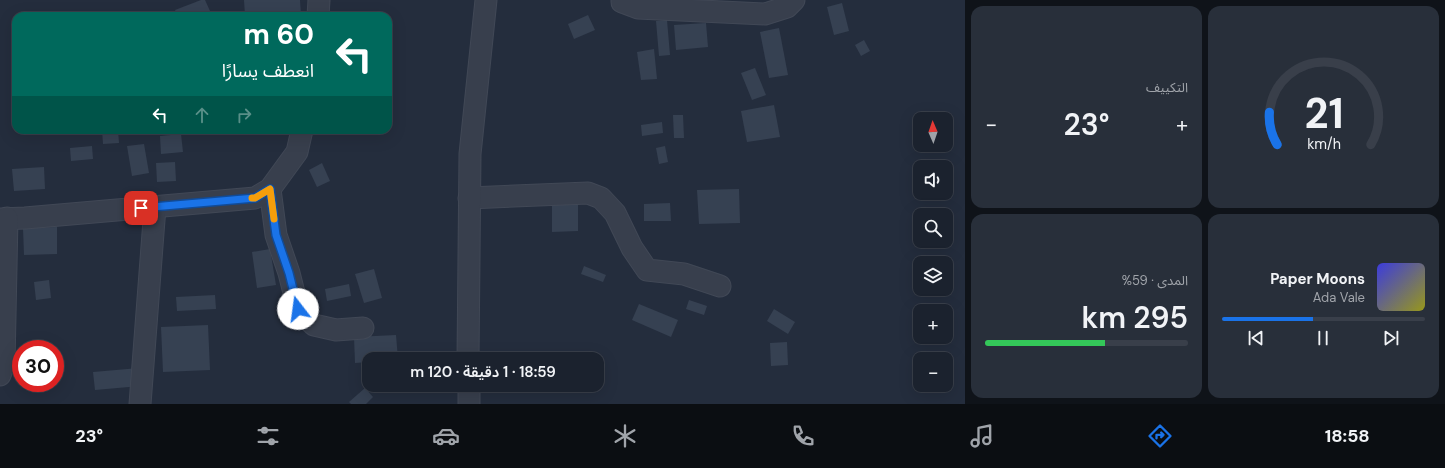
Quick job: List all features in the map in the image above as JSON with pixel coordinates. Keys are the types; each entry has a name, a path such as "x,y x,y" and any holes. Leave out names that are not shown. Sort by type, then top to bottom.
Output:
{"street":[{"path":"318,12 320,0"},
{"path":"468,352 470,154 486,0"},
{"path":"622,0 622,2 638,8 765,14 787,6 794,0"},
{"path":"0,375 4,364 4,218 25,218 255,198 270,189 296,152 301,134"},
{"path":"270,189 276,235 289,273 298,309 314,325 336,330 363,328"},
{"path":"469,198 588,193 601,198 615,213 632,248 647,270 684,274 720,286"},
{"path":"140,404 155,207"},
{"path":"469,392 469,404"}],"building":[{"path":"201,0 205,0 210,11 176,12 175,10"},
{"path":"244,0 300,0 301,12 245,12"},
{"path":"842,3 849,31 834,35 827,7"},
{"path":"588,15 595,30 574,39 568,24"},
{"path":"667,20 670,55 659,56 656,21"},
{"path":"706,23 708,47 676,50 674,25"},
{"path":"779,28 788,75 769,78 760,32"},
{"path":"864,40 870,51 861,56 855,45"},
{"path":"654,49 657,79 641,80 637,52"},
{"path":"755,68 766,95 752,100 741,73"},
{"path":"774,105 780,137 747,142 741,111"},
{"path":"673,115 683,115 684,138 674,138"},
{"path":"662,122 663,133 642,136 641,125"},
{"path":"102,134 118,134 119,143 103,144"},
{"path":"181,134 183,152 161,154 160,136"},
{"path":"144,144 149,173 132,176 127,146"},
{"path":"92,146 93,159 71,161 70,148"},
{"path":"665,146 668,162 659,164 656,148"},
{"path":"175,162 176,181 157,182 156,163"},
{"path":"322,163 330,181 317,187 309,170"},
{"path":"44,167 45,189 14,191 12,169"},
{"path":"739,189 740,223 699,224 697,190"},
{"path":"670,203 671,221 644,221 644,204"},
{"path":"552,204 578,204 578,231 552,232"},
{"path":"57,227 57,254 24,255 23,228"},
{"path":"270,249 276,285 257,288 252,252"},
{"path":"584,266 606,275 603,282 581,274"},
{"path":"374,269 382,298 364,303 355,274"},
{"path":"49,280 51,298 36,300 34,282"},
{"path":"349,284 351,296 327,301 325,289"},
{"path":"215,295 216,309 177,311 176,297"},
{"path":"689,300 707,306 704,315 686,309"},
{"path":"639,304 678,320 671,337 632,320"},
{"path":"774,309 795,322 788,334 767,321"},
{"path":"208,325 210,370 163,372 161,327"},
{"path":"396,335 397,352 362,352 362,362 355,363 354,337"},
{"path":"787,342 788,365 771,366 770,343"},
{"path":"139,368 140,386 95,390 93,372"},
{"path":"362,391 362,392 369,392 373,397 366,404 351,404 349,402"}],"slow traffic":[{"path":"252,198 255,198 270,189 274,219"}],"route":[{"path":"141,208 255,198 270,189 276,235 289,273 298,309"}]}
